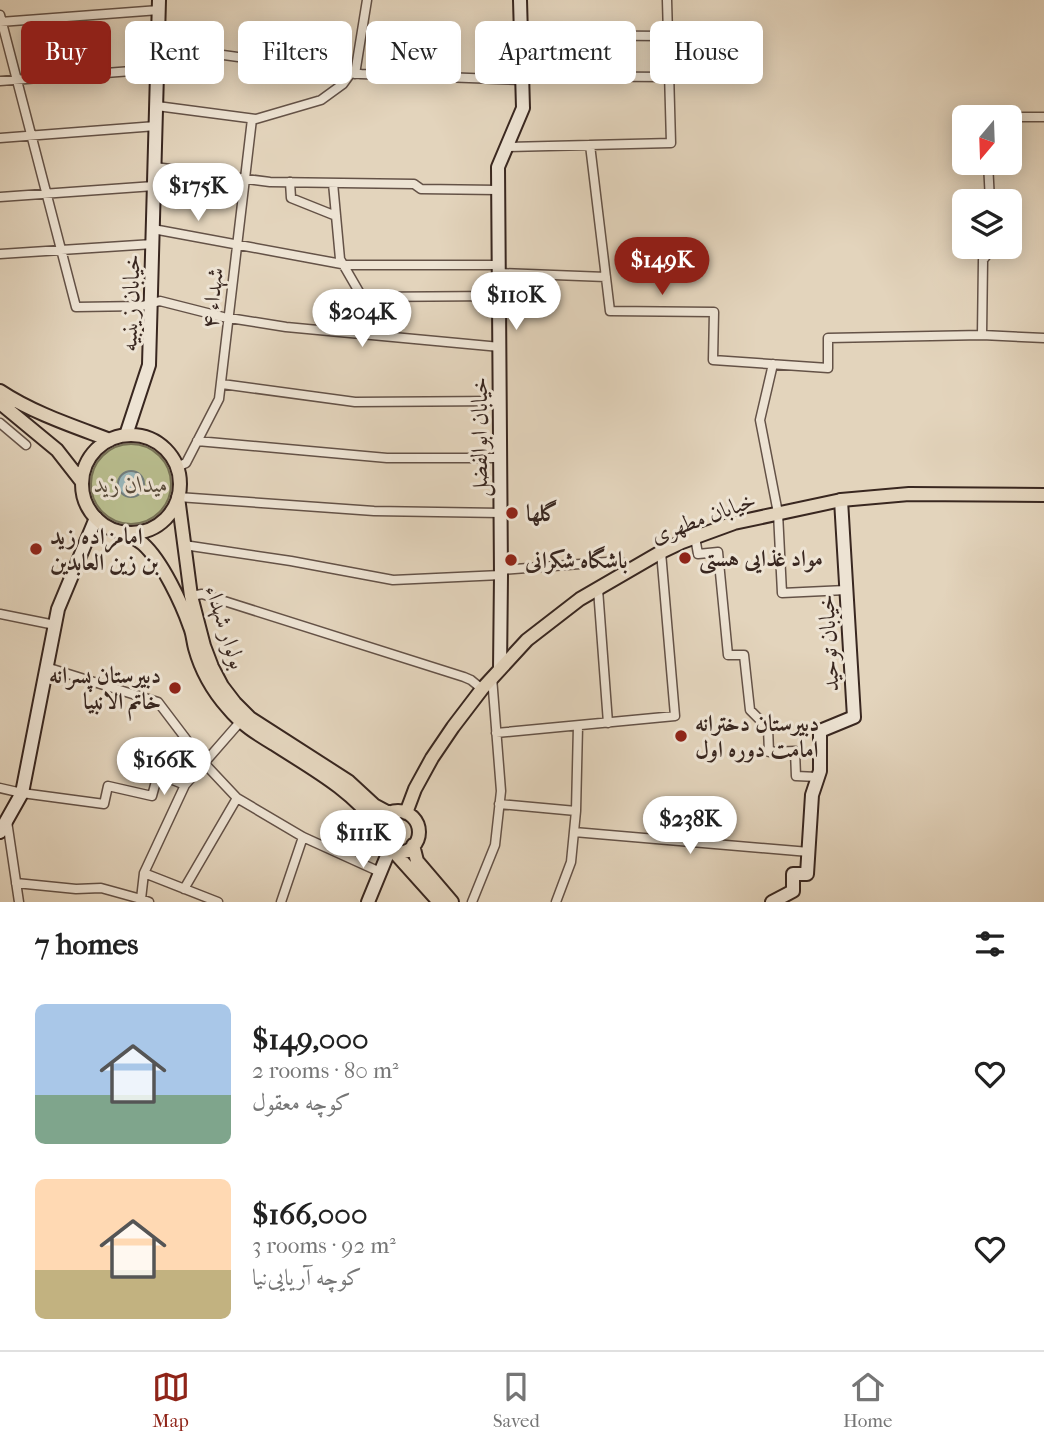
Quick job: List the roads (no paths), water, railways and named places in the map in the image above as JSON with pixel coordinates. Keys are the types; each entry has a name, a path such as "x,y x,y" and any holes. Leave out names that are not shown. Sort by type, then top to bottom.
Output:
{"main road":[{"path":"0,391 15,401 110,440"},
{"path":"1,409 57,450 82,482"},
{"path":"126,435 142,436 169,452 177,467 180,483 178,497 171,513 158,525 143,532 126,533 109,528 96,518 86,504 82,482 86,465 100,446 126,435"},
{"name":"خیابان مطهری","path":"406,813 415,789 432,758 482,689 527,640 580,599 661,552 734,523 841,500 909,494 1044,495"},
{"name":"بولوار شهداء","path":"178,497 191,596 204,646 222,686 250,718 348,781 374,805 389,813"},
{"name":"بولوار شهداء","path":"126,533 143,544 170,581 190,627 204,670 228,709 240,722 342,788 377,825"},
{"path":"391,851 402,852 418,838 418,829 413,818 406,813 397,811 382,818 377,825 378,838 382,846 391,851 439,902"},
{"path":"413,845 417,861 452,902"}],"street":[{"path":"157,106 252,119 321,100 353,73 367,0 375,0"},
{"name":"خیابان ابوالفضل","path":"520,0 521,21"},
{"path":"667,0 668,21"},
{"path":"159,5 1,20 76,307 142,306 160,301 286,327 499,347"},
{"path":"224,56 353,73 475,77"},
{"path":"0,81 125,71"},
{"name":"خیابان زینبیه","path":"126,435 149,365 158,84"},
{"name":"خیابان ابوالفضل","path":"496,673 501,573 498,167 523,108 522,84"},
{"path":"507,147 671,143 669,84"},
{"path":"1022,117 1044,117"},
{"name":"شهداء ۴","path":"177,467 186,463 219,399 252,119"},
{"path":"0,138 156,126"},
{"path":"590,145 610,311 714,312 713,360 828,368 828,338 982,335 1044,338"},
{"path":"155,167 270,182 414,184 421,189 498,190"},
{"path":"290,182 291,198 336,216"},
{"path":"332,183 340,258 362,297 499,296"},
{"path":"0,197 154,186"},
{"path":"153,229 343,264 499,269 606,278"},
{"path":"0,254 153,244"},
{"path":"982,335 984,259"},
{"path":"773,365 760,420 778,513 782,593 846,590"},
{"path":"222,384 355,402 500,401"},
{"path":"0,423 26,445"},
{"path":"197,441 387,458 500,458"},
{"path":"178,497 374,511 501,513"},
{"name":"خیابان توحید","path":"809,852 812,795 820,771 820,731 854,717 841,500"},
{"path":"19,902 3,827 22,793 58,610 96,518"},
{"path":"695,537 698,554 718,552 728,655 744,655 750,710 768,728 769,752 795,751 796,776 818,777"},
{"path":"184,545 393,580 620,561 626,572"},
{"path":"496,733 675,716 661,552"},
{"path":"597,589 608,723"},
{"path":"191,596 202,594 471,680 482,689"},
{"path":"0,614 55,625"},
{"path":"46,667 158,702 205,764 237,798 303,837 380,872"},
{"path":"472,902 495,845 500,791 496,673"},
{"path":"16,883 76,889 101,888 145,900 144,873 185,785 240,722"},
{"path":"556,902 571,862 576,811 578,726"},
{"path":"0,788 104,804 108,786 152,796 158,774 185,785"},
{"path":"184,889 237,798"},
{"path":"499,804 576,811"},
{"path":"574,832 809,852 807,874 793,874 793,891 772,902"},
{"path":"281,902 303,837"},
{"path":"368,902 391,851"},
{"path":"144,873 218,902"}],"water":[{"path":"131,471 140,475 144,484 140,493 131,497 122,493 118,484 122,475"}],"place":[{"name":"گلها","path":"512,513"},
{"name":"امامزاده زید بن زین العابدین","path":"36,549"},
{"name":"مواد غذایی هستی","path":"685,558"},
{"name":"باشگاه شکرانی","path":"511,560"},
{"name":"دبیرستان پسرانه خاتم الانبیا","path":"175,688"},
{"name":"دبیرستان دخترانه امامت دوره اول","path":"681,736"}],"park label":[{"name":"میدان زید","path":"131,484"}]}
